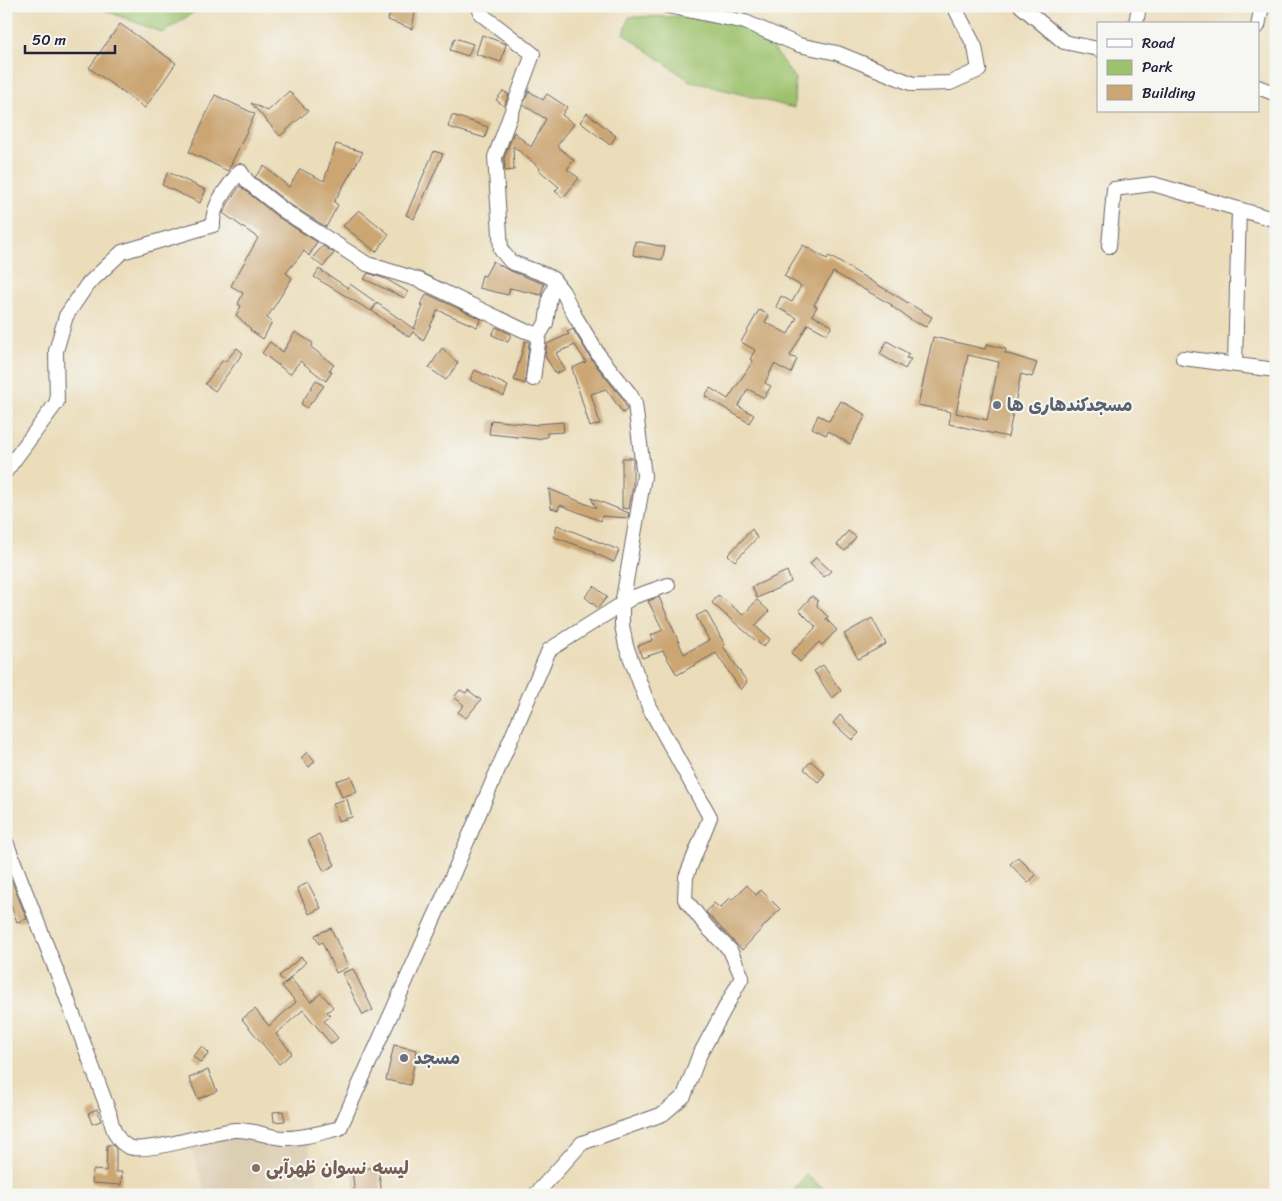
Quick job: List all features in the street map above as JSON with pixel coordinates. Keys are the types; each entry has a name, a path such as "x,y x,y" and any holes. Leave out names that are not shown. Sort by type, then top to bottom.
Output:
{"street":[{"path":"479,6 482,14 533,54 495,157 501,250 511,262 546,274 556,283 598,354 630,394 635,404 644,476 622,605 622,625 626,646 649,707 710,817 686,877 685,899 707,927 730,950 742,977 699,1056 684,1096 663,1114 582,1143 535,1195"},
{"path":"668,6 745,22 799,45 837,52 914,84 950,83 979,70 975,47 954,6"},
{"path":"1021,6 1064,42 1097,49"},
{"path":"1136,22 1139,6"},
{"path":"1259,22 1262,6"},
{"path":"1260,88 1276,94"},
{"path":"6,471 57,402 56,351 66,316 86,285 122,252 213,225 213,216 217,204 240,171 248,182 283,210 367,264 419,280 523,330 539,335"},
{"path":"1109,246 1114,188 1153,184 1276,220"},
{"path":"1235,365 1239,209"},
{"path":"533,379 539,335 546,323 550,297 556,283"},
{"path":"1183,358 1276,370"},
{"path":"6,842 65,993 109,1112 112,1125 122,1144 131,1148 151,1147 234,1130 284,1138 340,1128 439,907 549,650 633,597 668,584"}],"shaded area":[{"name":"لیسه نسوان ظهرآبی","path":"248,1126 252,1142 307,1140 320,1195 207,1195 188,1140"}],"green space":[{"path":"104,6 203,6 163,33 106,11"},
{"path":"718,16 758,27 795,79 794,108 690,81 624,34 629,17"},
{"path":"806,1175 832,1195 790,1195"}],"building":[{"path":"392,6 416,6 412,29 388,20"},
{"path":"120,24 176,63 145,108 89,68"},
{"path":"482,35 506,44 501,62 476,54"},
{"path":"455,38 473,44 468,56 450,50"},
{"path":"289,91 308,111 280,136 251,103 268,111"},
{"path":"503,91 509,95 504,106 496,100"},
{"path":"529,91 543,100 547,94 567,107 562,115 574,124 557,146 574,160 567,169 579,178 563,198 555,191 559,187 539,170 540,168 513,146 514,170 505,171 504,158 514,132 531,147 546,119 523,105"},
{"path":"215,95 255,114 228,171 189,152"},
{"path":"587,113 616,136 610,145 580,122"},
{"path":"452,115 488,127 485,138 448,127"},
{"path":"336,144 363,152 334,202 338,205 326,227 288,203 255,177 264,166 289,187 300,169 324,181"},
{"path":"434,151 443,154 414,219 406,215"},
{"path":"168,172 206,190 200,203 162,185"},
{"path":"240,186 278,217 317,242 309,256 304,251 286,273 292,278 267,318 272,322 263,339 250,330 236,315 241,306 238,304 243,293 231,286 258,238 223,213"},
{"path":"359,210 389,234 376,252 343,226"},
{"path":"635,241 665,247 662,260 633,255"},
{"path":"803,245 827,259 829,256 932,317 926,327 911,320 892,305 833,272 814,305 817,307 812,315 832,326 827,334 808,324 790,356 797,359 791,373 774,364 765,383 771,386 764,398 748,389 738,406 754,415 749,423 705,396 710,388 728,399 753,361 750,359 755,350 741,342 759,310 769,315 765,322 788,334 797,318 776,307 781,296 792,302 801,286 784,276"},
{"path":"323,246 334,253 323,267 312,258"},
{"path":"493,261 508,270 544,284 541,295 510,288 508,295 479,288 482,275 485,276"},
{"path":"319,269 348,288 350,284 377,303 371,311 314,277"},
{"path":"368,273 386,279 408,292 405,298 364,279"},
{"path":"427,294 481,319 477,327 438,310 423,341 413,332 409,337 372,311 377,303 414,329 423,306 420,305"},
{"path":"496,327 511,334 508,342 492,335"},
{"path":"573,329 591,359 623,399 627,410 623,413 606,389 591,394 600,424 590,427 572,368 586,362 575,345 556,353 565,369 556,374 545,356 547,344 569,334 567,332"},
{"path":"295,332 313,343 311,347 334,365 329,370 332,372 326,381 300,361 290,374 262,353 270,342 283,352"},
{"path":"933,337 985,349 987,344 1006,349 1005,353 1037,363 1032,377 1021,374 1008,437 949,424 951,412 918,405","holes":["968,355 999,362 987,420 956,413"]},
{"path":"525,341 529,342 525,384 514,380"},
{"path":"887,341 909,354 906,358 911,359 905,369 880,354"},
{"path":"237,348 243,353 215,391 205,384 223,360 225,362"},
{"path":"442,348 458,363 446,380 429,368"},
{"path":"475,370 508,386 504,396 470,380"},
{"path":"316,380 324,386 307,408 301,404"},
{"path":"841,401 866,415 850,444 828,431 826,435 812,428 818,415 829,421"},
{"path":"491,420 538,425 563,422 564,432 547,433 547,437 537,439 489,434"},
{"path":"622,458 633,458 633,486 629,509 622,508"},
{"path":"549,489 596,508 591,498 629,513 628,518 602,516 601,521 560,505 558,510 551,508"},
{"path":"557,525 619,550 614,562 594,553 594,551 554,537"},
{"path":"752,529 757,538 735,561 728,555"},
{"path":"848,531 856,537 845,551 837,545"},
{"path":"816,557 831,571 824,577 810,564"},
{"path":"787,571 791,582 757,598 752,587"},
{"path":"594,586 607,597 598,608 585,597"},
{"path":"718,595 743,615 757,600 769,611 755,626 770,639 763,647 712,603"},
{"path":"812,596 818,601 817,606 828,617 826,619 837,630 822,645 819,642 800,662 791,653 816,627 799,610"},
{"path":"659,597 684,654 709,640 696,616 706,611 725,645 723,646 747,682 741,690 716,653 677,675 663,651 642,658 638,646 653,640 651,635 663,630 648,601"},
{"path":"872,618 886,644 858,659 844,634"},
{"path":"823,665 841,691 832,698 814,671"},
{"path":"460,690 466,693 468,690 481,700 466,718 458,712 464,705 454,697"},
{"path":"840,715 859,733 852,740 833,723"},
{"path":"307,752 315,761 309,767 301,758"},
{"path":"811,761 825,774 818,782 804,769"},
{"path":"351,776 357,792 342,797 336,781"},
{"path":"347,799 352,817 338,821 333,803"},
{"path":"319,834 335,865 324,871 308,840"},
{"path":"1018,857 1036,875 1028,883 1010,864"},
{"path":"6,867 27,919 17,922 6,892"},
{"path":"308,883 321,908 309,914 297,888"},
{"path":"747,885 756,895 761,890 780,909 742,950 706,912 714,903 720,908 730,898 732,900"},
{"path":"331,928 348,967 336,973 322,942 319,944 315,935"},
{"path":"301,957 306,962 285,983 279,976"},
{"path":"353,969 373,1010 363,1015 342,973"},
{"path":"291,979 311,1002 321,993 333,1007 327,1012 331,1016 324,1021 338,1038 331,1044 303,1010 276,1034 292,1053 279,1064 242,1019 255,1009 269,1026 296,1002 282,986"},
{"path":"394,1045 417,1050 410,1085 386,1080"},
{"path":"202,1046 209,1053 201,1063 193,1056"},
{"path":"208,1070 217,1091 198,1099 189,1078"},
{"path":"97,1109 101,1121 92,1124 88,1113"},
{"path":"283,1111 285,1121 274,1122 273,1112"},
{"path":"107,1145 113,1145 116,1149 116,1172 122,1172 121,1185 92,1183 93,1170 106,1171"},
{"path":"378,1167 382,1195 355,1195 352,1170"}],"place":[{"name":"مسجدکندهاری ها","path":"997,405"},
{"name":"مسجد","path":"404,1058"},
{"name":"لیسه نسوان ظهرآبی","path":"256,1168"}]}
